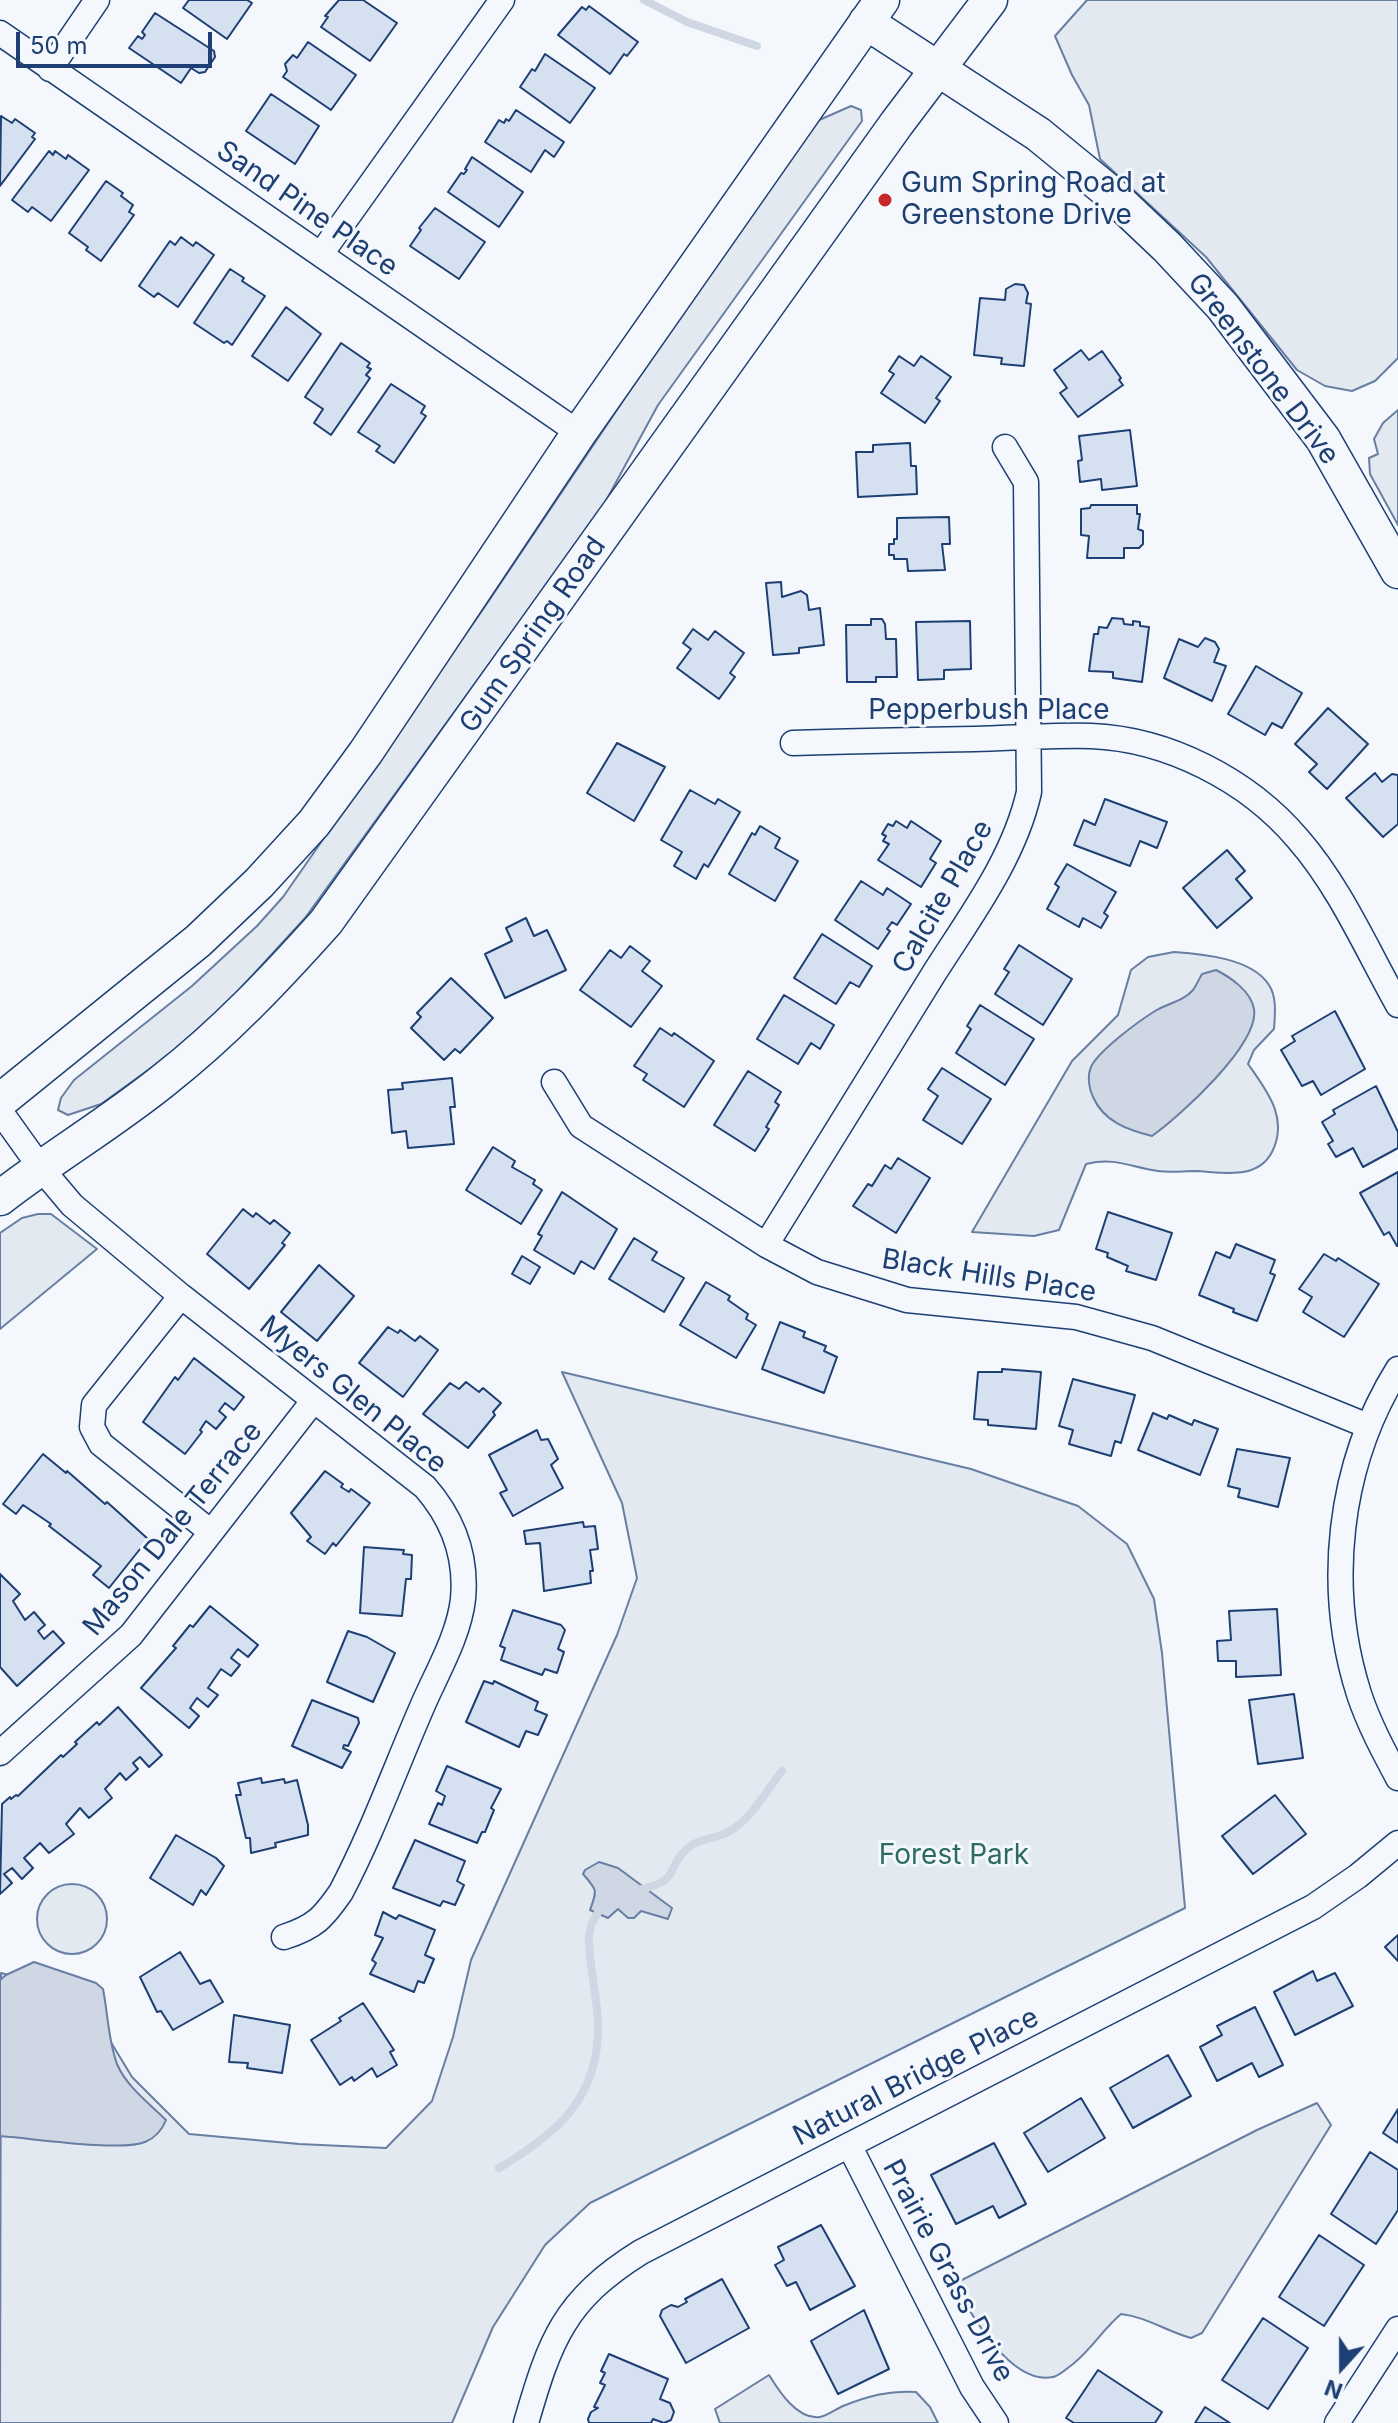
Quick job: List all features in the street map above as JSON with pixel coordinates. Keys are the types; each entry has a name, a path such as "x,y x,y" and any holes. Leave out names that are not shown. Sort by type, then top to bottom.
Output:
{"main road":[{"name":"Gum Spring Road","path":"0,1198 162,1082 221,1033 272,984 326,922 897,123 990,0"},
{"name":"Greenstone Drive","path":"874,11 938,72 1038,134 1097,182 1167,247 1213,297 1323,439 1398,571"},
{"path":"0,1101 198,941 259,883 314,823 366,752 579,433 874,11"}],"street":[{"path":"50,69 97,0"},
{"path":"321,254 502,0"},
{"name":"Sand Pine Place","path":"0,33 579,433"},
{"name":"Calcite Place","path":"766,1245 969,918 1015,838 1029,792 1026,482 1005,447"},
{"name":"Pepperbush Place","path":"793,743 1092,736 1154,747 1192,761 1233,782 1266,807 1298,838 1328,879 1398,1005"},
{"name":"Black Hills Place","path":"554,1082 581,1126 766,1245 817,1272 907,1300 1076,1317 1152,1338 1368,1426"},
{"name":"Myers Glen Place","path":"0,1111 72,1205 181,1296 425,1487 441,1505 461,1553 462,1602 446,1650 350,1874 323,1918 307,1929 284,1937"},
{"path":"181,1296 94,1405 92,1427 101,1444 211,1532"},
{"path":"1398,1369 1368,1426 1348,1495 1341,1544 1340,1594 1346,1644 1359,1694 1376,1737 1398,1778"},
{"name":"Mason Dale Terrace","path":"1,1749 131,1635 314,1400"},
{"name":"Natural Bridge Place","path":"526,2423 543,2362 559,2329 583,2297 613,2270 641,2252 1313,1907 1398,1843"},
{"name":"Prairie Grass Drive","path":"849,2145 972,2387 996,2423"},
{"path":"1337,2423 1398,2329"}],"green space":[{"path":"1087,0 1398,0 1398,358 1375,381 1352,391 1325,386 1297,370 1206,257 1100,159 1089,105 1055,36"},
{"path":"851,106 861,110 862,121 658,405 602,508 305,918 228,1002 169,1055 101,1104 68,1115 58,1110 61,1098 74,1080 192,986 257,926 283,897 817,121"},
{"path":"1398,410 1398,525 1370,474 1369,458 1378,454 1374,439 1383,423"},
{"path":"1174,952 1239,963 1261,976 1272,990 1274,1029 1254,1050 1248,1064 1274,1105 1277,1116 1277,1140 1272,1152 1257,1167 1238,1173 1163,1172 1115,1162 1086,1164 1059,1230 1034,1236 972,1232 1072,1061 1118,1015 1131,970 1148,957"},
{"path":"51,1214 97,1249 0,1329 0,1233 22,1218"},
{"name":"Forest Park","path":"562,1372 971,1469 1078,1506 1127,1544 1154,1599 1162,1653 1185,1908 590,2203 545,2245 493,2327 452,2423 0,2423 1,1973 81,1993 132,2077 189,2134 386,2148 432,2101 453,2037 471,1960 617,1635 637,1578 622,1503"},
{"path":"72,1884 91,1890 101,1900 107,1919 101,1938 91,1948 72,1954 53,1948 43,1938 37,1919 43,1900 53,1890"},
{"path":"1317,2103 1331,2125 1202,2333 1191,2338 1121,2314 1083,2355 1063,2371 1053,2377 1037,2377 1022,2370 994,2345 954,2284 1257,2130"},
{"path":"769,2375 796,2409 812,2417 823,2416 879,2394 916,2392 930,2407 938,2423 720,2423 715,2409"}],"shaded area":[{"path":"1216,970 1244,991 1254,1009 1252,1024 1231,1060 1198,1097 1152,1136 1110,1119 1098,1106 1090,1090 1089,1074 1095,1060 1139,1022 1189,994 1202,974"},
{"path":"599,1862 618,1868 672,1908 668,1919 641,1911 634,1918 628,1918 618,1909 608,1918 590,1910 595,1891 583,1874"},
{"path":"34,1962 96,1983 103,1989 117,2064 132,2087 166,2120 152,2138 133,2145 117,2146 0,2136 0,1980"}],"building":[{"path":"189,0 247,0 252,3 227,39 183,8"},
{"path":"339,0 363,0 397,23 370,61 321,27 328,17 325,16"},
{"path":"589,6 638,42 627,56 624,54 610,74 558,35 582,7 586,10"},
{"path":"155,13 214,51 215,57 205,72 199,73 191,68 181,83 129,48 138,36 142,39 145,35 142,32"},
{"path":"308,42 356,75 331,110 283,77 287,71 285,64 293,55 297,58"},
{"path":"545,54 595,88 570,123 520,87"},
{"path":"271,94 319,126 295,164 246,131"},
{"path":"516,110 564,142 554,157 545,150 531,172 485,142 499,120 504,123 506,119 509,121"},
{"path":"1,116 12,123 15,119 35,133 32,137 35,139 0,186"},
{"path":"49,151 53,155 55,151 66,159 68,155 89,170 51,221 32,207 28,212 12,200"},
{"path":"472,157 523,192 499,227 448,192 461,173 467,170"},
{"path":"106,181 133,205 129,212 134,215 101,261 69,233"},
{"path":"435,208 485,242 459,279 410,246"},
{"path":"181,237 193,246 196,242 214,255 178,307 158,293 154,297 139,286 170,241 175,245"},
{"path":"230,269 265,296 232,345 194,323"},
{"path":"1015,284 1024,285 1028,293 1026,303 1031,304 1024,366 1001,364 1002,358 974,355 980,298 1005,300 1006,289"},
{"path":"286,307 321,334 288,381 252,356"},
{"path":"341,343 370,363 367,367 371,369 366,375 370,378 331,435 314,423 323,409 305,397"},
{"path":"1081,350 1089,360 1102,351 1123,385 1078,417 1060,393 1067,388 1054,370"},
{"path":"899,356 914,366 921,356 951,377 936,398 940,401 925,423 881,393 894,374 889,371"},
{"path":"391,384 425,406 421,413 426,416 394,463 376,451 380,446 358,432"},
{"path":"1130,430 1137,486 1102,490 1101,479 1080,482 1078,461 1082,460 1079,436"},
{"path":"910,443 911,466 916,466 917,494 858,497 856,452 873,452 873,445"},
{"path":"1091,505 1137,505 1137,514 1140,514 1138,529 1143,531 1143,544 1139,548 1124,548 1124,558 1087,558 1089,536 1081,535 1081,509 1090,508"},
{"path":"949,517 950,544 942,544 945,570 908,571 907,559 894,559 894,555 889,555 889,544 894,544 894,539 897,539 897,518"},
{"path":"781,582 782,597 801,591 807,595 809,610 820,608 824,645 799,648 799,653 773,655 766,583"},
{"path":"1112,618 1123,619 1124,624 1133,625 1133,621 1149,627 1142,682 1113,678 1113,672 1089,671 1094,634 1098,634 1099,627 1107,628"},
{"path":"871,619 882,619 886,639 896,639 897,677 876,677 876,682 847,682 846,625 871,625"},
{"path":"970,621 971,669 944,670 944,679 918,680 916,622"},
{"path":"693,629 708,640 715,631 744,653 730,673 735,677 719,699 677,668 691,649 683,643"},
{"path":"1205,638 1215,642 1219,649 1214,662 1226,666 1212,701 1164,678 1179,639 1198,647"},
{"path":"1256,666 1302,693 1282,728 1272,723 1265,735 1228,714"},
{"path":"1328,708 1368,744 1327,789 1309,772 1317,764 1295,744"},
{"path":"617,743 665,767 634,821 587,793"},
{"path":"1375,773 1382,782 1392,774 1398,775 1398,824 1383,837 1346,798"},
{"path":"690,790 715,804 718,799 740,812 708,867 704,864 696,879 674,866 682,852 661,840"},
{"path":"1105,799 1167,822 1157,848 1140,841 1130,866 1074,845 1084,820 1095,825"},
{"path":"896,821 907,828 911,821 941,841 930,859 936,863 921,887 878,860 889,844 883,841 886,836 882,834 888,824 893,826"},
{"path":"760,826 780,838 775,848 798,861 775,901 729,874 752,833 755,835"},
{"path":"1227,850 1245,871 1236,879 1252,898 1217,928 1183,888"},
{"path":"1067,864 1116,892 1104,913 1108,916 1101,928 1083,918 1079,927 1047,909 1059,887 1055,884"},
{"path":"861,881 883,895 887,888 911,904 897,925 892,922 878,949 835,920"},
{"path":"526,918 534,936 547,930 566,970 505,998 485,954 512,941 506,928"},
{"path":"822,934 872,966 859,987 850,982 836,1004 794,978"},
{"path":"1019,945 1072,979 1043,1025 995,994 1009,972 1004,969"},
{"path":"630,946 650,961 642,971 662,986 631,1027 580,990 610,950 621,958"},
{"path":"451,978 493,1018 460,1053 455,1049 444,1060 411,1028 421,1017 417,1013"},
{"path":"784,995 834,1025 820,1049 811,1043 798,1064 757,1039"},
{"path":"980,1005 1034,1039 1005,1085 956,1053 971,1029 967,1026"},
{"path":"1335,1011 1365,1069 1321,1095 1313,1081 1302,1086 1281,1050 1295,1041 1292,1036"},
{"path":"660,1028 672,1036 674,1033 714,1061 684,1107 643,1080 647,1074 634,1066"},
{"path":"942,1068 991,1099 962,1144 923,1120 938,1096 928,1089"},
{"path":"748,1071 781,1092 775,1102 779,1105 766,1127 769,1129 755,1151 714,1125"},
{"path":"452,1078 455,1107 450,1107 454,1144 408,1148 406,1131 392,1133 388,1090 403,1089 402,1083"},
{"path":"1376,1086 1398,1132 1398,1148 1363,1167 1353,1148 1336,1157 1328,1144 1333,1141 1322,1122 1335,1114 1333,1110"},
{"path":"493,1147 515,1161 512,1167 535,1180 533,1184 542,1190 521,1224 466,1190"},
{"path":"898,1158 930,1178 896,1233 853,1206 868,1184 872,1186 885,1165 891,1169"},
{"path":"1398,1172 1397,1246 1389,1232 1384,1235 1360,1193"},
{"path":"562,1192 617,1229 594,1269 581,1261 574,1274 534,1250 542,1236 538,1234"},
{"path":"243,1209 253,1217 256,1213 270,1224 274,1220 290,1233 282,1243 285,1245 249,1289 207,1254"},
{"path":"1108,1212 1172,1233 1156,1280 1126,1271 1128,1266 1096,1249"},
{"path":"634,1238 657,1252 652,1260 684,1278 664,1312 609,1279"},
{"path":"1236,1244 1275,1260 1270,1273 1275,1275 1257,1321 1199,1295 1216,1252 1230,1258"},
{"path":"1324,1254 1336,1261 1338,1258 1379,1284 1344,1337 1303,1312 1312,1297 1299,1289"},
{"path":"522,1256 540,1267 530,1284 512,1274"},
{"path":"319,1265 354,1296 317,1341 281,1312"},
{"path":"706,1282 730,1296 728,1300 748,1314 746,1319 756,1325 736,1358 680,1325"},
{"path":"780,1322 805,1332 803,1337 826,1346 824,1351 837,1357 824,1393 762,1369"},
{"path":"388,1327 398,1333 400,1330 415,1341 420,1336 438,1350 403,1397 359,1363"},
{"path":"194,1358 244,1397 234,1410 225,1403 219,1411 226,1417 216,1429 206,1421 200,1430 202,1432 185,1454 143,1422 175,1377 178,1380"},
{"path":"1002,1369 1041,1372 1036,1429 988,1425 988,1420 974,1419 978,1372 1002,1372"},
{"path":"1073,1379 1135,1395 1121,1443 1115,1441 1111,1456 1069,1444 1073,1430 1059,1426"},
{"path":"466,1382 479,1392 483,1388 501,1403 468,1448 423,1414 450,1383 459,1389"},
{"path":"1153,1413 1167,1419 1169,1415 1192,1425 1194,1420 1218,1429 1200,1475 1138,1450"},
{"path":"537,1430 541,1440 548,1439 558,1459 551,1465 563,1488 513,1516 500,1493 507,1490 489,1455"},
{"path":"1237,1449 1290,1458 1278,1507 1238,1497 1240,1489 1228,1486"},
{"path":"43,1454 105,1504 107,1502 148,1539 109,1588 93,1575 101,1566 49,1526 51,1524 23,1505 16,1514 3,1504"},
{"path":"325,1471 343,1484 341,1487 349,1492 351,1489 370,1503 336,1546 333,1543 325,1554 307,1541 311,1537 291,1513"},
{"path":"583,1522 584,1527 595,1526 598,1549 590,1550 591,1583 544,1591 540,1543 526,1544 524,1531"},
{"path":"364,1547 404,1550 403,1554 412,1555 411,1579 406,1579 402,1616 360,1613"},
{"path":"0,1574 20,1594 13,1601 25,1620 34,1612 45,1625 38,1631 44,1639 53,1631 64,1643 17,1686 0,1667"},
{"path":"210,1606 258,1645 248,1657 238,1649 231,1658 240,1665 231,1676 221,1669 208,1688 218,1695 208,1707 197,1698 190,1708 199,1716 189,1728 141,1688 176,1648 173,1646 190,1625 193,1627"},
{"path":"1277,1609 1281,1675 1236,1677 1236,1661 1218,1661 1217,1641 1231,1640 1229,1611"},
{"path":"513,1610 561,1625 565,1630 558,1649 564,1652 557,1673 545,1669 542,1675 501,1660 505,1648 500,1646"},
{"path":"348,1631 367,1637 395,1653 373,1702 327,1682"},
{"path":"484,1681 493,1684 494,1681 538,1702 535,1710 547,1715 538,1735 526,1731 519,1747 466,1722"},
{"path":"1294,1694 1303,1758 1258,1764 1249,1700"},
{"path":"312,1700 358,1718 359,1723 348,1746 344,1745 343,1748 351,1752 342,1768 292,1746"},
{"path":"118,1707 162,1755 149,1767 140,1757 133,1763 138,1769 126,1780 120,1773 105,1789 112,1798 89,1818 80,1808 66,1824 74,1834 49,1853 40,1843 24,1858 33,1868 22,1879 12,1868 4,1874 12,1883 0,1894 2,1804 10,1797 18,1796 97,1722 99,1725"},
{"path":"447,1766 501,1789 491,1808 494,1810 485,1832 482,1832 477,1843 429,1824 438,1803 442,1805 445,1796 436,1791"},
{"path":"261,1778 262,1783 297,1780 308,1835 251,1853 250,1838 246,1838 236,1795 241,1795 238,1783"},
{"path":"1275,1795 1306,1834 1253,1874 1222,1836"},
{"path":"176,1835 224,1866 206,1895 201,1890 193,1905 150,1878"},
{"path":"415,1840 465,1861 457,1881 464,1885 455,1905 443,1901 440,1906 393,1888"},
{"path":"383,1912 435,1930 425,1955 434,1959 424,1983 418,1981 414,1992 370,1974 376,1963 372,1960 383,1938 375,1935"},
{"path":"1398,1935 1398,1961 1385,1947"},
{"path":"180,1952 200,1984 210,1980 223,2002 173,2030 161,2011 157,2012 140,1977"},
{"path":"1313,1971 1317,1981 1335,1973 1353,2006 1295,2035 1274,1992"},
{"path":"363,2003 394,2050 390,2052 397,2065 377,2077 372,2068 354,2081 352,2077 340,2085 311,2040"},
{"path":"1255,2007 1283,2065 1259,2077 1252,2063 1217,2081 1200,2047 1222,2035 1217,2026"},
{"path":"234,2015 290,2025 282,2073 247,2068 248,2063 229,2062"},
{"path":"1168,2055 1191,2096 1133,2128 1110,2088"},
{"path":"1081,2098 1105,2138 1048,2172 1024,2133"},
{"path":"1398,2109 1398,2143 1383,2133"},
{"path":"994,2143 1026,2204 999,2218 993,2206 956,2224 931,2175"},
{"path":"1370,2152 1398,2170 1398,2210 1376,2244 1331,2214"},
{"path":"821,2225 855,2286 810,2310 796,2282 787,2286 775,2265 784,2260 778,2247"},
{"path":"1319,2235 1364,2265 1324,2326 1279,2297"},
{"path":"722,2279 749,2328 686,2363 660,2316 662,2310 671,2305 678,2307 687,2302 685,2299"},
{"path":"864,2310 889,2369 838,2394 811,2341"},
{"path":"1263,2318 1308,2348 1268,2409 1222,2380"},
{"path":"609,2354 668,2379 660,2399 670,2403 674,2412 671,2420 664,2423 653,2419 651,2423 589,2423 591,2412 598,2408 594,2407 605,2385 600,2383 605,2373 601,2371"},
{"path":"1098,2370 1162,2412 1155,2423 1074,2423 1066,2418"},
{"path":"1205,2407 1230,2423 1195,2423"}],"waterway":[{"path":"644,0 687,22 757,46"},
{"path":"638,1890 667,1878 681,1855 692,1845 736,1827 751,1813 782,1771"},
{"path":"499,2168 557,2126 583,2092 592,2072 598,2023 589,1937 591,1925 601,1907"}],"place":[{"name":"Gum Spring Road at Greenstone Drive","path":"885,200"}]}
